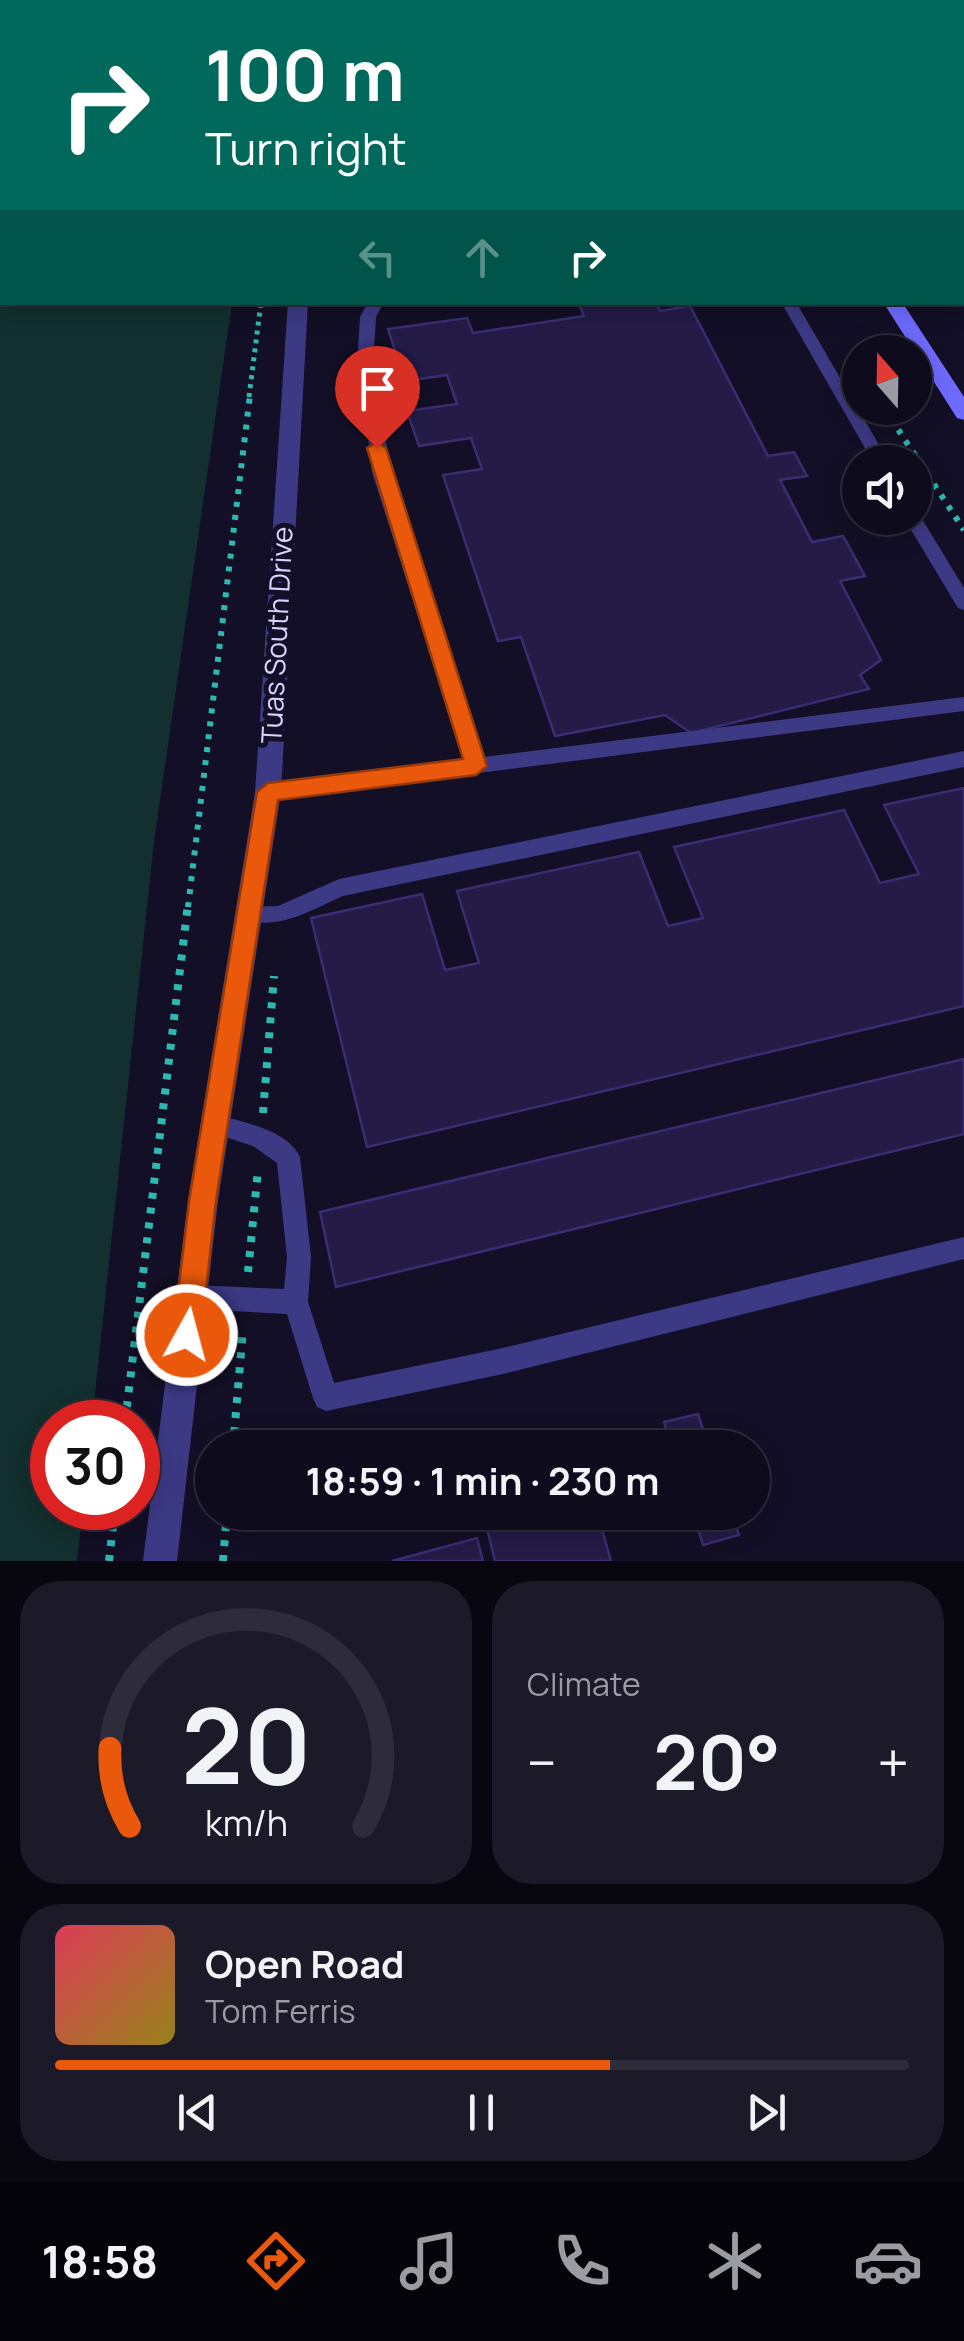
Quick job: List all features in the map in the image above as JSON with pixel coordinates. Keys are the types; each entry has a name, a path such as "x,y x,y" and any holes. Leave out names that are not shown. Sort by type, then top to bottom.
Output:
{"main road":[{"path":"894,305 964,413"}],"street":[{"name":"Tuas South Drive","path":"160,1561 215,1124 268,792 298,305"}],"lane":[{"path":"374,305 368,317 366,350 381,472 476,766"},
{"path":"790,305 871,445"},
{"path":"922,535 964,603"},
{"path":"268,792 964,704"},
{"path":"249,913 280,915 338,888 964,759"},
{"path":"215,1124 260,1138 288,1157 299,1257 296,1302 326,1398 503,1361 964,1248"},
{"path":"192,1297 296,1302"}],"path":[{"path":"128,1400 261,305"},
{"path":"895,425 964,530"},
{"path":"109,1561 113,1530"},
{"path":"223,1561 226,1530"}],"green space":[{"path":"0,305 232,305 154,842 94,1400 30,1400 30,1530 81,1530 77,1561 0,1561"}],"building":[{"path":"579,305 657,305 660,311 690,306 768,456 794,452 807,476 780,480 812,542 843,536 865,576 840,581 881,660 860,675 869,689 691,733 665,715 555,736 521,637 498,641 443,475 482,469 471,438 419,446 407,411 457,404 447,375 405,381 388,329 467,318 473,333 584,316"},
{"path":"964,788 964,1006 367,1147 311,918 422,894 445,970 479,963 457,891 639,852 668,926 703,918 674,847 844,810 880,883 919,874 884,805"},
{"path":"964,1059 964,1134 336,1287 320,1212"},
{"path":"698,1414 703,1430 666,1430 664,1422"},
{"path":"487,1530 602,1530 611,1561 495,1561"},
{"path":"698,1530 737,1530 739,1535 703,1545"},
{"path":"477,1538 483,1561 392,1561"}],"route":[{"path":"187,1335 202,1201 268,792 476,766 381,472 377,448"}]}
